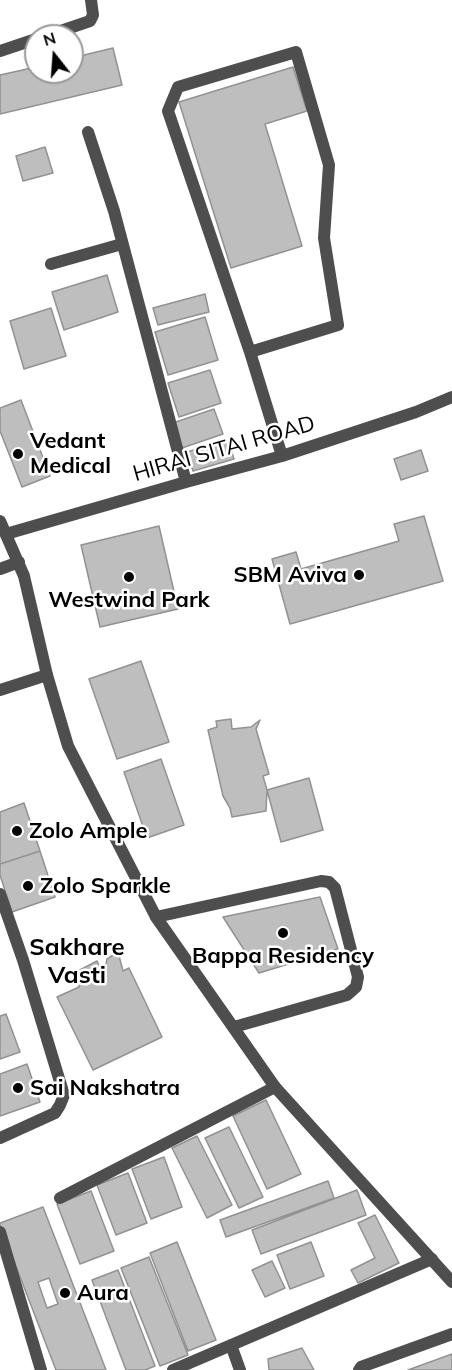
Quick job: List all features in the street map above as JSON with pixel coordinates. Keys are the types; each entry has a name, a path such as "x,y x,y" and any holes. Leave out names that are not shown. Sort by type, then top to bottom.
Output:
{"street":[{"path":"81,24 90,21 93,15 91,0"},
{"path":"0,51 24,43"},
{"path":"250,352 338,325 324,238 329,165 296,52 178,87 168,111 250,352 282,456"},
{"path":"88,132 114,211 186,482"},
{"path":"51,264 122,244"},
{"name":"HIRAI SITAI ROAD","path":"6,534 282,456 416,412 452,397"},
{"path":"0,521 24,576 47,675 68,746 156,917 275,1087 452,1282"},
{"path":"0,569 19,562"},
{"path":"0,690 47,675"},
{"path":"156,917 321,881 329,882 336,888 358,976 356,987 347,995 234,1027"},
{"path":"0,894 23,960 64,1095 55,1113 0,1138"},
{"path":"60,1198 275,1087"},
{"path":"0,1232 41,1370"},
{"path":"173,1370 432,1259"},
{"path":"359,1370 361,1367 452,1334"},
{"path":"231,1346 240,1370"}],"building":[{"path":"113,48 122,85 0,114 0,75 24,70 24,84 84,84 84,55"},
{"path":"293,67 307,111 265,124 302,246 231,268 179,102"},
{"path":"45,147 53,173 23,181 16,156"},
{"path":"107,275 118,312 64,330 52,292"},
{"path":"205,294 209,312 158,325 153,308"},
{"path":"51,308 66,356 24,369 10,321"},
{"path":"205,317 218,360 168,375 155,332"},
{"path":"210,370 221,403 179,417 168,383"},
{"path":"21,400 50,476 22,487 0,431 0,408"},
{"path":"214,409 223,434 182,448 173,423"},
{"path":"228,440 234,459 193,471 187,452"},
{"path":"421,450 428,471 401,480 394,459"},
{"name":"SBM Aviva","path":"424,516 443,581 290,624 272,559 296,552 301,569 399,541 394,524"},
{"name":"Westwind Park","path":"159,526 178,609 100,627 81,545"},
{"path":"141,661 169,742 117,759 89,679"},
{"path":"231,719 232,729 251,727 260,720 256,729 269,774 263,776 267,790 266,811 232,817 223,796 208,730 217,727 216,721"},
{"path":"161,759 184,825 147,838 124,772"},
{"path":"309,778 323,830 281,842 267,790"},
{"name":"Zolo Ample","path":"24,803 40,851 0,864 0,812"},
{"name":"Zolo Sparkle","path":"40,851 55,897 12,912 0,875 0,864"},
{"name":"Bappa Residency","path":"320,897 338,949 259,973 223,917"},
{"path":"118,952 123,971 129,968 162,1037 93,1070 57,997 79,987 78,971 97,961 104,974 107,959"},
{"path":"6,1014 20,1052 0,1059 0,1016"},
{"name":"Sai Nakshatra","path":"27,1064 40,1102 0,1116 0,1074"},
{"path":"266,1100 301,1174 267,1189 233,1116"},
{"path":"229,1127 263,1197 239,1208 205,1138"},
{"path":"197,1136 232,1205 207,1218 172,1148"},
{"path":"164,1157 182,1207 151,1219 132,1169"},
{"path":"128,1173 147,1223 116,1235 97,1185"},
{"path":"328,1181 334,1198 226,1237 220,1220"},
{"path":"357,1190 366,1215 261,1254 252,1230"},
{"path":"91,1191 114,1251 80,1264 57,1204"},
{"name":"Aura","path":"43,1207 106,1370 56,1370 0,1223","holes":["49,1278 58,1304 47,1308 38,1282"]},
{"path":"375,1215 399,1263 358,1283 351,1270 375,1258 358,1223"},
{"path":"177,1242 216,1340 188,1351 150,1253"},
{"path":"311,1242 324,1276 290,1289 277,1255"},
{"path":"149,1257 188,1355 160,1366 121,1268"},
{"path":"272,1261 285,1288 265,1297 252,1270"},
{"path":"118,1270 155,1366 145,1370 126,1370 92,1280"},
{"path":"302,1348 314,1370 269,1370 268,1359"},
{"path":"452,1354 452,1370 408,1370"}],"place":[{"name":"Vedant Medical","path":"18,454"},
{"name":"SBM Aviva","path":"359,575"},
{"name":"Westwind Park","path":"129,577"},
{"name":"Zolo Ample","path":"17,831"},
{"name":"Zolo Sparkle","path":"28,886"},
{"name":"Bappa Residency","path":"283,933"},
{"name":"Sai Nakshatra","path":"18,1088"},
{"name":"Aura","path":"65,1293"}],"district":[{"name":"Sakhare Vasti","path":"77,962"}]}
